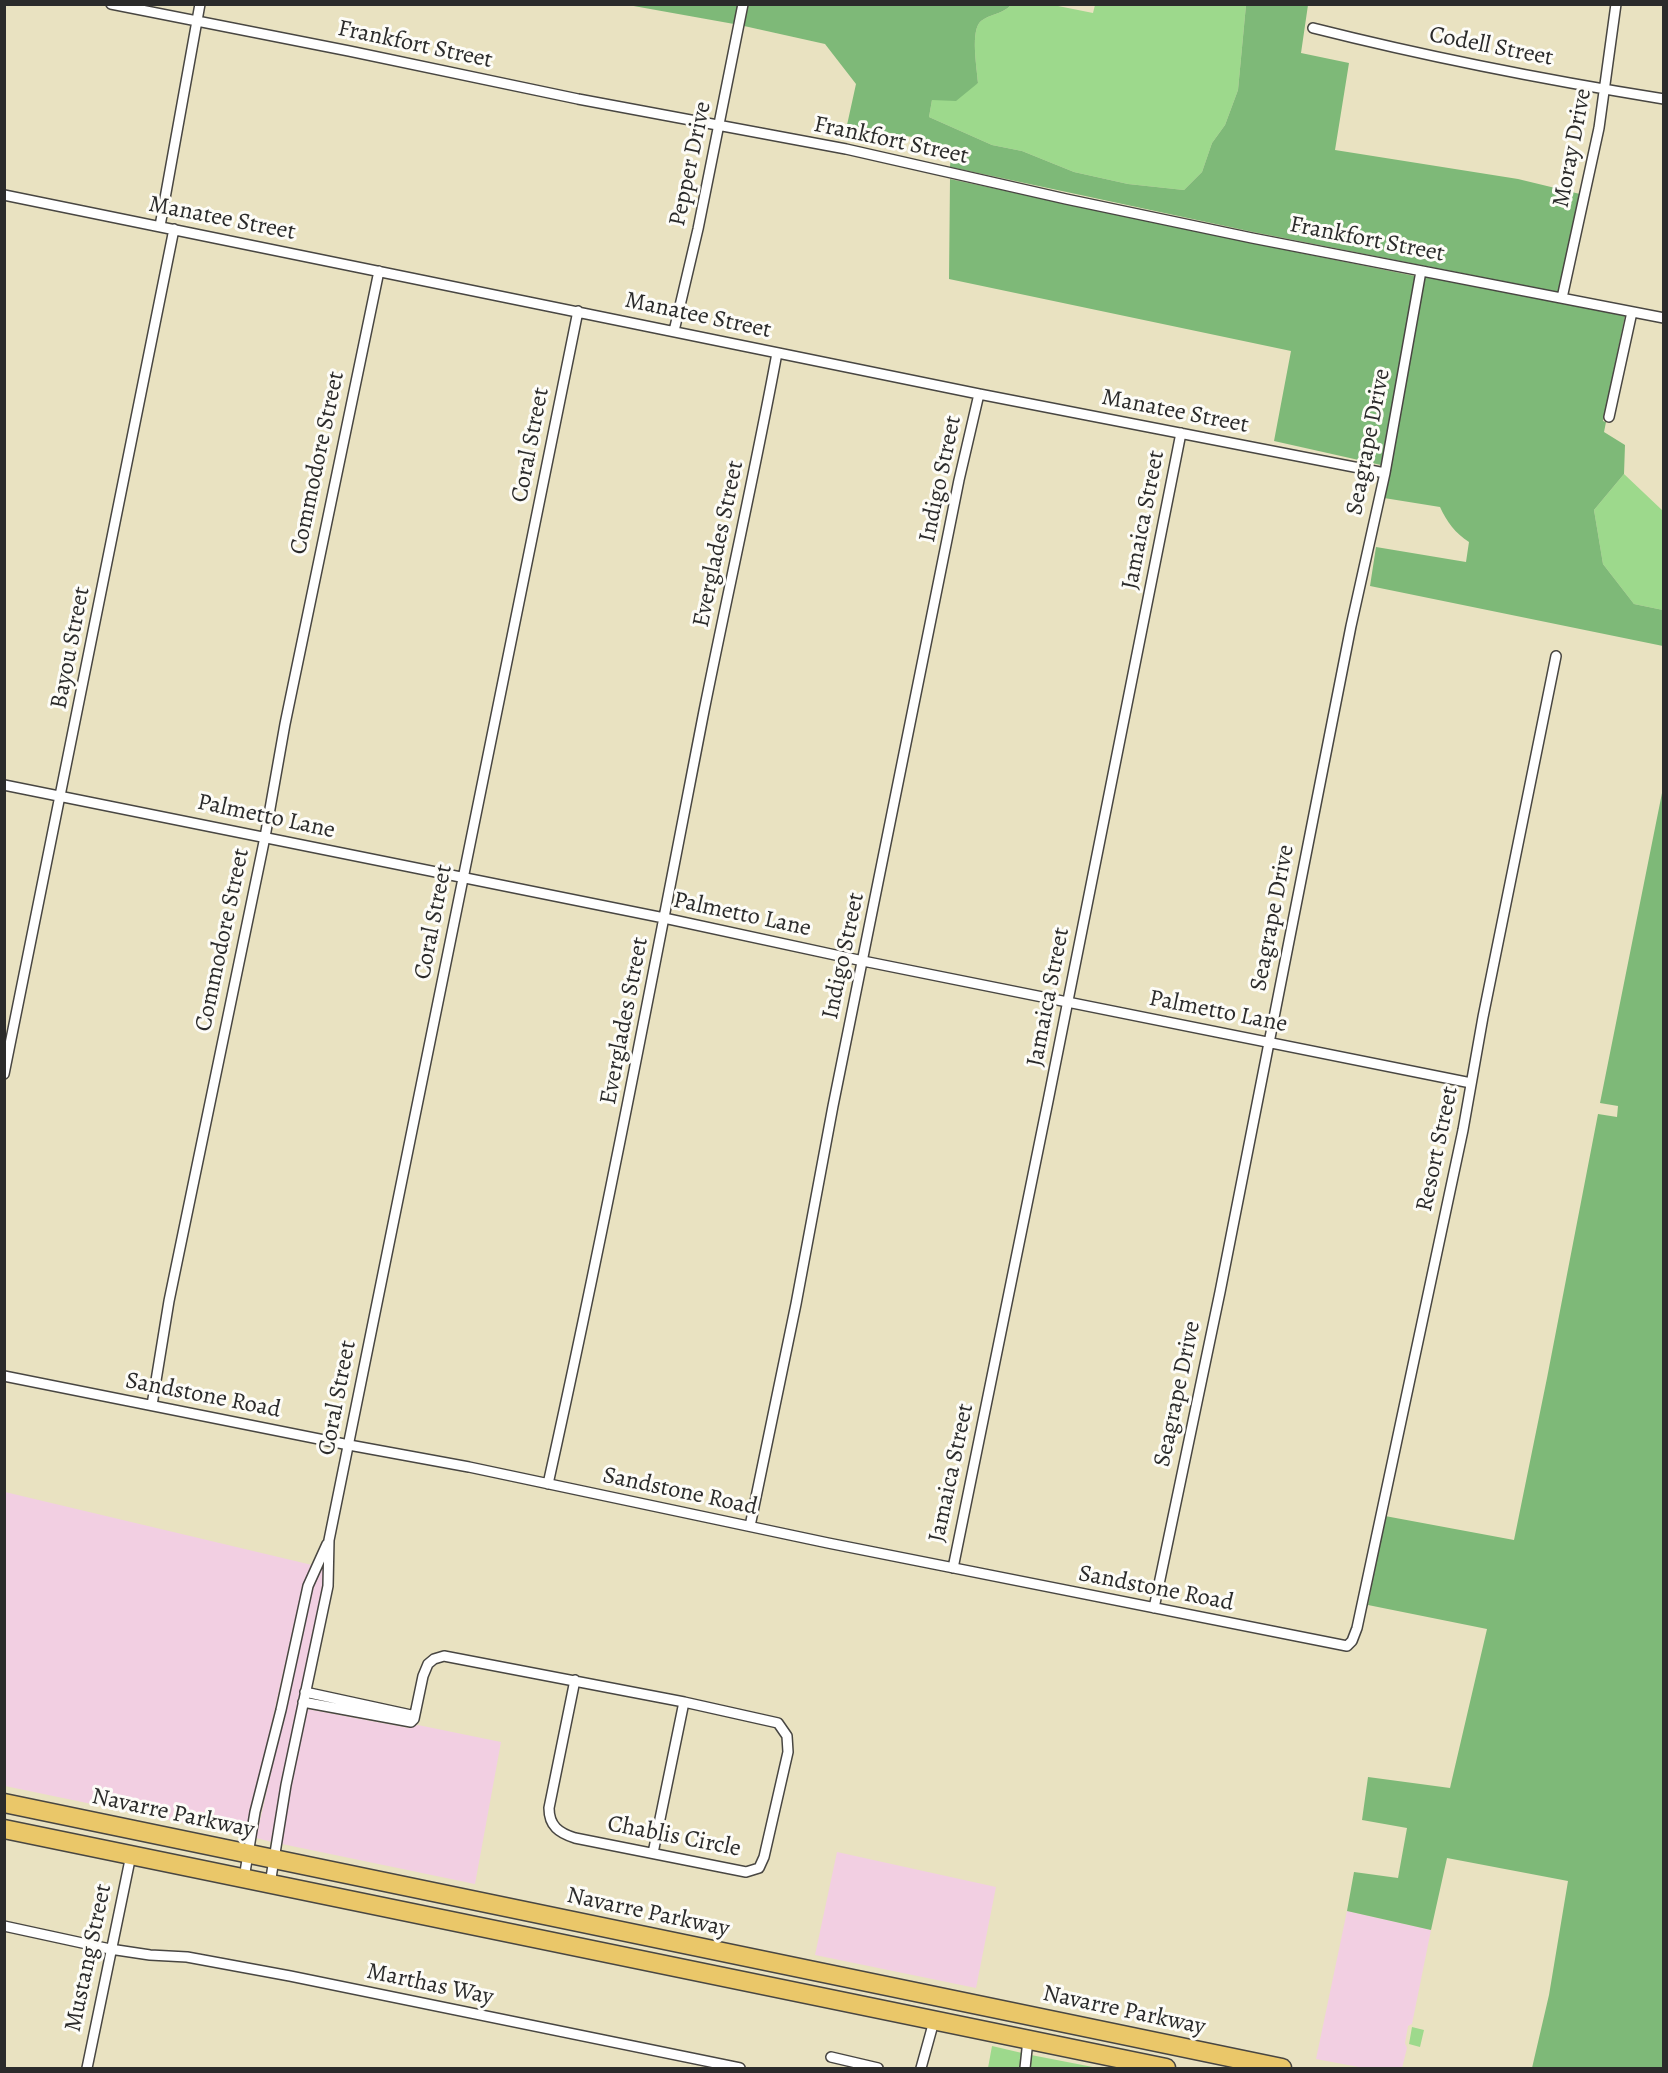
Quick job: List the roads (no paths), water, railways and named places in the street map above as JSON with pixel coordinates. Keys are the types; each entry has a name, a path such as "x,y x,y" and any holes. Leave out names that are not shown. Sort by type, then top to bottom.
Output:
{"highway":[{"name":"Navarre Parkway","path":"4,1803 274,1861 522,1924 934,2021 1166,2068"},
{"name":"Navarre Parkway","path":"4,1829 270,1884 522,1924 1282,2068"}],"street":[{"name":"Frankfort Street","path":"111,4 578,99 846,150 1078,202 1664,318"},
{"path":"160,226 200,4"},
{"name":"Pepper Drive","path":"674,331 743,4"},
{"name":"Moray Drive","path":"1562,298 1599,128 1616,4"},
{"name":"Codell Street","path":"1313,28 1382,45 1664,99"},
{"name":"Manatee Street","path":"4,195 979,394 1385,473"},
{"name":"Bayou Street","path":"4,1074 174,229"},
{"name":"Commodore Street","path":"152,1405 169,1300 379,271"},
{"name":"Seagrape Drive","path":"1154,1608 1351,626 1385,473 1421,271"},
{"name":"Coral Street","path":"270,1884 286,1785 328,1586 329,1539 578,311"},
{"path":"1609,417 1632,312"},
{"name":"Everglades Street","path":"548,1484 621,1143 705,707 777,353"},
{"name":"Indigo Street","path":"750,1526 959,480 979,394"},
{"name":"Jamaica Street","path":"953,1568 1181,433"},
{"name":"Resort Street","path":"1347,1646 1352,1641 1357,1628 1471,1083 1556,656"},
{"name":"Palmetto Lane","path":"4,785 664,918 863,962 1471,1083"},
{"name":"Sandstone Road","path":"4,1376 469,1467 953,1568 1347,1646"},
{"name":"Coral Street","path":"244,1878 255,1812 281,1710 308,1586 329,1539"},
{"name":"Chablis Circle","path":"304,1697 411,1714 414,1719 423,1676 428,1664 439,1657 575,1680 778,1723 787,1736 788,1752 764,1857 759,1868 746,1872 564,1835 557,1829 550,1819 549,1808 575,1680"},
{"path":"652,1853 684,1702"},
{"name":"Mustang Street","path":"87,2068 131,1855"},
{"name":"Marthas Way","path":"4,1926 110,1949 150,1955 187,1957 290,1976 740,2068"},
{"path":"921,2068 934,2021"},
{"path":"1025,2068 1028,2040"},
{"path":"831,2057 878,2068"}]}
